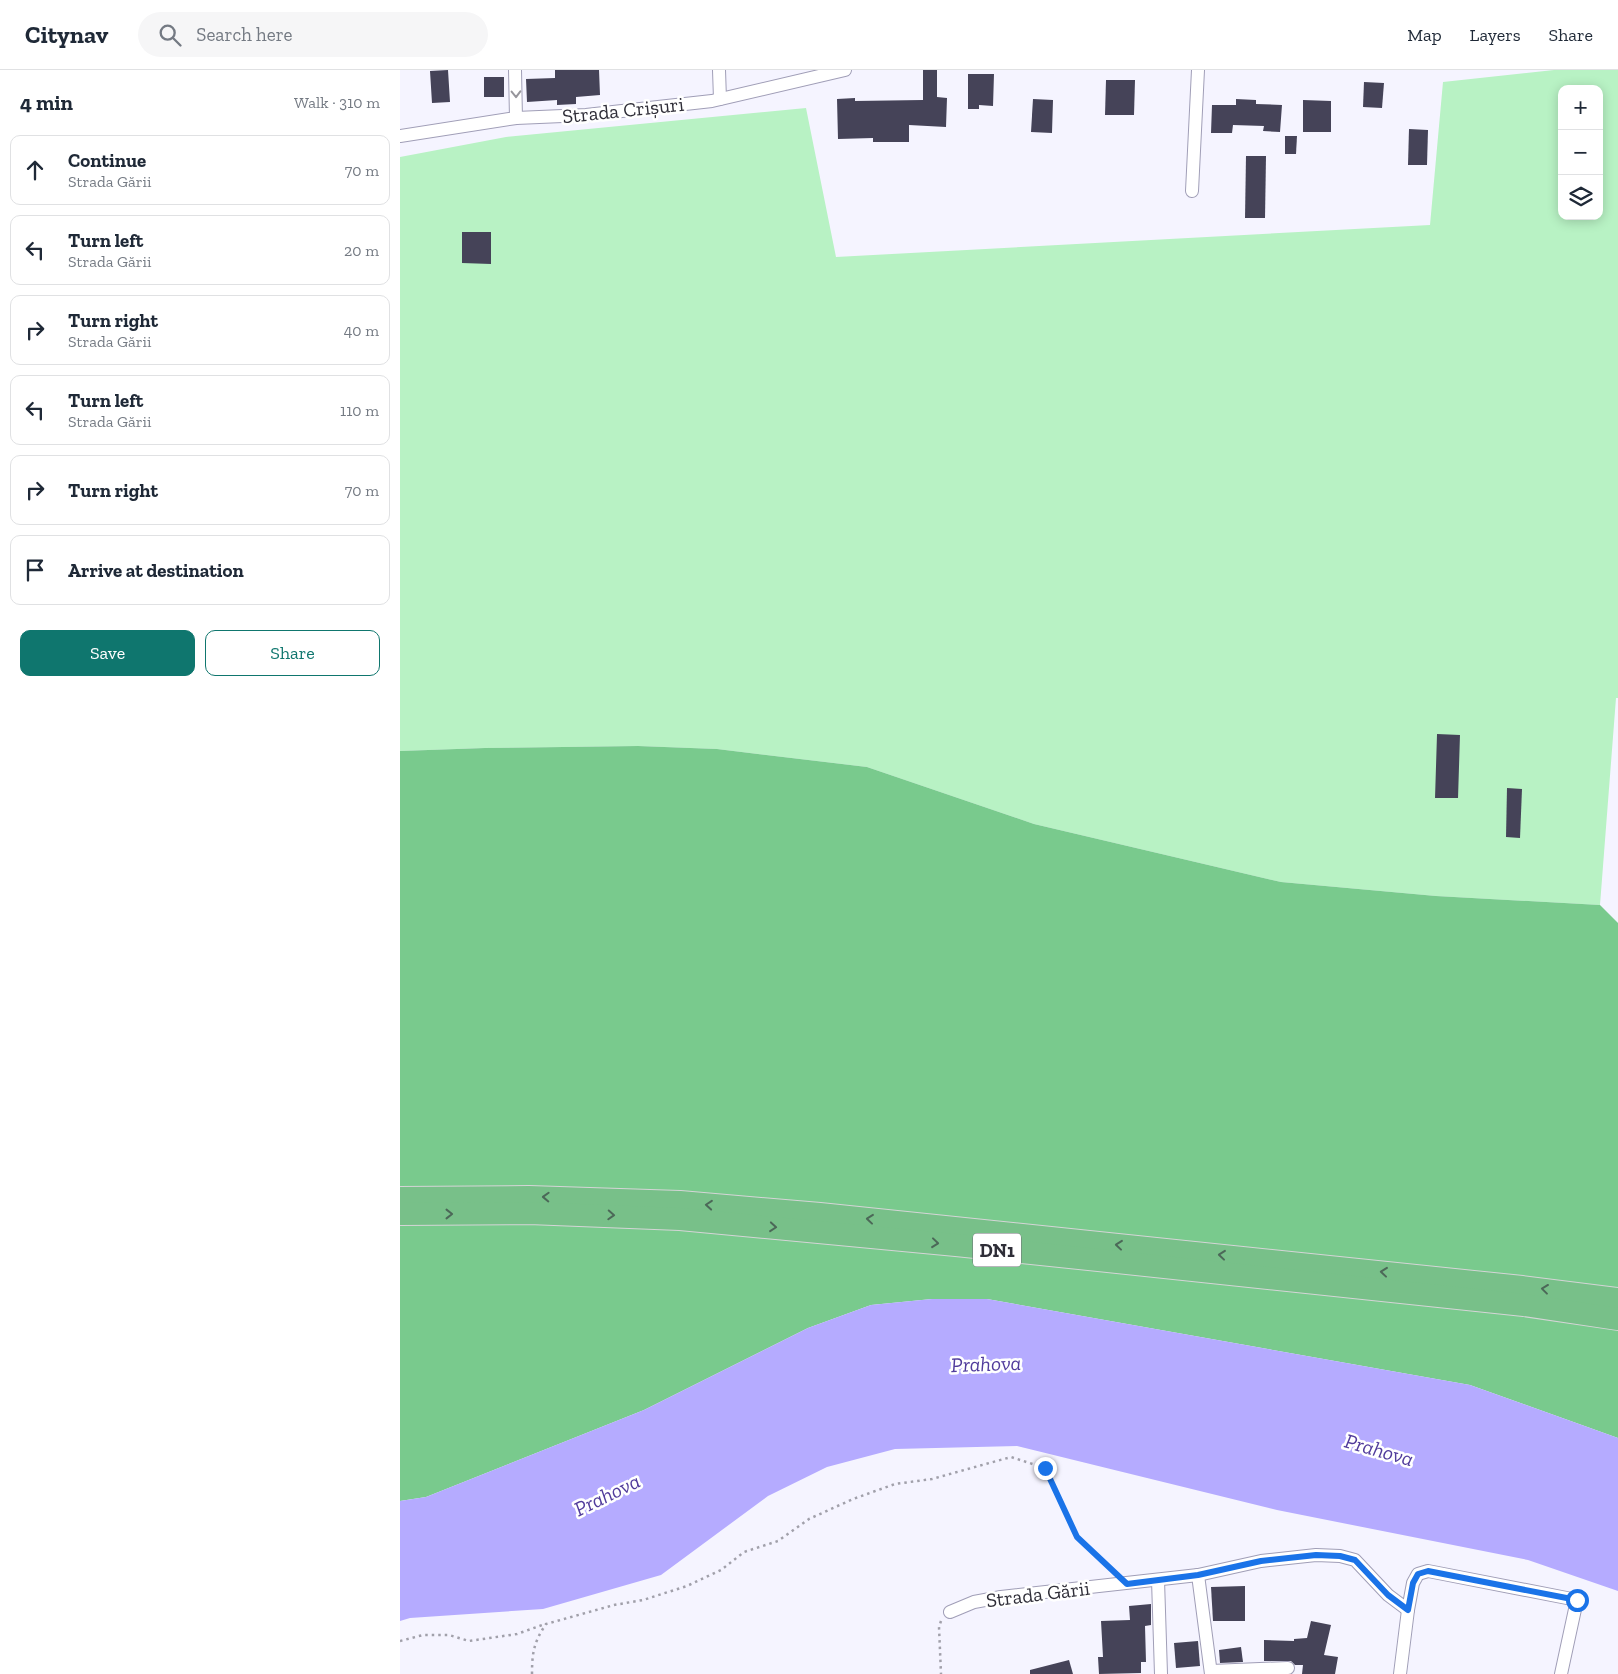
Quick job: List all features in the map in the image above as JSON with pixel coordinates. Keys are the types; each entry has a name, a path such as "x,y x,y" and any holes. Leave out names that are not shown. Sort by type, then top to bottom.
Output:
{"highway":[{"name":"DN1","path":"400,1198 528,1197 616,1199 718,1205 1331,1266 1618,1298"},
{"name":"DN1","path":"400,1214 529,1213 680,1219 975,1247 1524,1305 1618,1319"}],"street":[{"path":"515,70 516,118"},
{"path":"719,70 720,99"},
{"name":"Strada Crișuri","path":"400,136 516,118 586,115 720,99 845,70"},
{"path":"1192,191 1198,70"},
{"name":"Strada Gării","path":"950,1612 974,1602 1000,1597 1198,1575 1261,1561 1316,1555 1340,1556 1355,1560 1388,1595 1408,1610"},
{"path":"1400,1674 1408,1610 1415,1579 1418,1574 1428,1571 1577,1600 1561,1674"},
{"path":"1198,1575 1211,1672 1288,1668"},
{"path":"1158,1580 1161,1674"}],"path":[{"path":"400,1641 423,1635 449,1635 469,1641 517,1634 614,1605 643,1600 687,1586 721,1570 744,1552 778,1540 809,1519 862,1496 895,1484 932,1479 1011,1457 1045,1468 1077,1537 1127,1584"},
{"path":"941,1674 940,1627 942,1619 950,1612"},
{"path":"532,1674 534,1646 546,1624"}],"green space":[{"path":"1554,70 1618,70 1618,698 1616,698 1600,905 1436,896 1281,882 1034,824 867,767 717,749 638,746 400,751 400,157 506,137 806,108 836,257 1430,225 1443,82"},
{"path":"638,746 717,749 867,767 1034,824 1281,882 1436,896 1600,905 1618,923 1618,1438 1470,1385 987,1299 932,1299 871,1305 808,1328 644,1410 426,1497 400,1501 400,751"}],"water":[{"name":"Prahova","path":"932,1299 987,1299 1470,1385 1618,1438 1618,1591 1528,1560 1277,1510 1017,1446 895,1449 827,1467 768,1496 661,1575 543,1609 410,1618 400,1621 400,1501 426,1497 644,1410 808,1328 871,1305"}],"building":[{"path":"448,70 450,102 432,103 430,71"},
{"path":"555,70 599,70 600,95 576,97 576,104 557,105 557,100 527,102 526,79 555,78"},
{"path":"923,70 937,70 937,97 947,98 946,127 909,125 909,142 873,142 873,138 838,139 837,99 855,98 855,101 923,100"},
{"path":"968,74 994,74 993,106 979,105 979,109 968,109"},
{"path":"484,77 504,77 504,97 484,97"},
{"path":"1106,80 1135,80 1134,115 1105,115"},
{"path":"1364,82 1384,83 1382,108 1363,107"},
{"path":"1033,99 1053,100 1052,133 1031,132"},
{"path":"1236,99 1256,100 1256,104 1282,105 1280,132 1263,131 1264,126 1233,125 1232,133 1211,133 1212,105 1236,105"},
{"path":"1303,100 1331,101 1331,132 1303,132"},
{"path":"1409,129 1428,130 1427,165 1408,165"},
{"path":"1285,136 1297,136 1296,154 1285,154"},
{"path":"1246,156 1266,156 1265,218 1245,218"},
{"path":"462,232 491,232 491,264 462,263"},
{"path":"1437,734 1460,735 1458,798 1435,798"},
{"path":"1507,788 1522,789 1520,838 1506,837"},
{"path":"1245,1586 1245,1621 1213,1621 1211,1587"},
{"path":"1151,1604 1151,1625 1145,1626 1146,1662 1141,1662 1141,1673 1099,1674 1098,1657 1103,1657 1101,1621 1130,1620 1129,1606"},
{"path":"1311,1621 1331,1625 1324,1655 1338,1657 1335,1674 1302,1674 1303,1665 1295,1665 1291,1661 1264,1661 1264,1640 1294,1641 1294,1639 1307,1638"},
{"path":"1198,1641 1200,1666 1176,1668 1174,1643"},
{"path":"1241,1647 1243,1662 1220,1663 1219,1650"},
{"path":"1069,1660 1073,1674 1030,1674 1030,1670"}],"route":[{"path":"1045,1468 1062,1501 1077,1537 1127,1584 1198,1575 1261,1561 1316,1555 1340,1556 1355,1560 1388,1595 1408,1610 1415,1579 1418,1574 1428,1571 1577,1600"}]}
